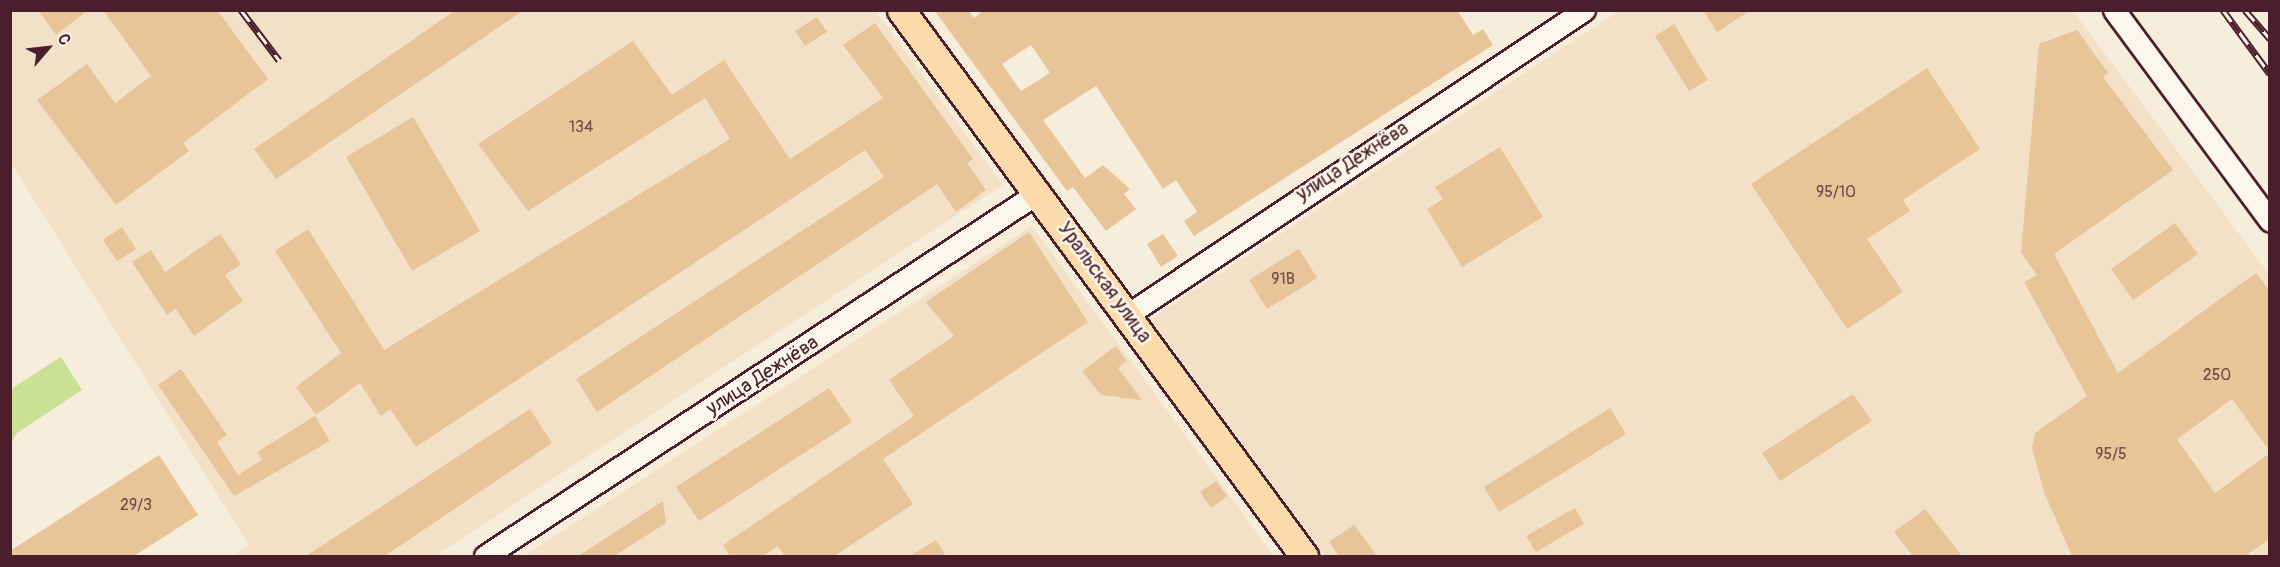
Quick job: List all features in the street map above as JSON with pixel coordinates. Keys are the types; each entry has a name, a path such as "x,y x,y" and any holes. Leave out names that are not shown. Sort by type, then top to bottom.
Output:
{"main road":[{"name":"Уральская улица","path":"899,10 1126,316 1297,556"},
{"name":"Уральская улица","path":"1154,355 1304,556"}],"street":[{"name":"улица Дежнёва","path":"1126,316 1584,10"},
{"path":"2114,10 2270,221"},
{"name":"улица Дежнёва","path":"485,556 1037,194"}],"shaded area":[{"path":"875,10 1003,185 435,556 234,556 249,545 11,163 11,11"},
{"path":"1619,11 2073,11 2269,274 2269,556 1325,556 1151,319"},
{"path":"1032,226 1274,556 524,556"}],"green space":[{"path":"61,357 82,390 17,433 11,444 11,389"}],"building":[{"path":"38,10 88,10 56,35"},
{"path":"103,10 217,10 268,79 183,143 189,151 116,205 37,100 87,64 115,103 151,76"},
{"path":"456,10 524,10 276,179 254,149"},
{"path":"934,10 968,10 974,18 984,10 1457,10 1473,35 1483,29 1493,45 1194,236 1184,221 1197,212 1176,180 1163,189 1096,86 1043,120 1085,178 1103,165 1130,189 1124,194 1136,209 1106,231 1073,187 1067,191","holes":["1031,45 1050,73 1021,91 1002,64"]},
{"path":"1703,10 1751,10 1717,32"},
{"path":"817,17 827,32 805,46 795,31"},
{"path":"875,23 973,159 967,163 986,190 956,212 937,184 597,412 576,379 884,177 865,150 416,447 390,409 381,416 360,383 316,415 296,387 341,353 275,251 308,229 384,350 730,139 705,98 528,211 478,144 633,41 672,95 724,60 790,159 883,98 843,45"},
{"path":"1674,24 1708,80 1689,91 1655,36"},
{"path":"2077,30 2108,73 2103,77 2173,170 2054,254 2118,373 2256,273 2270,291 2270,452 2232,399 2177,439 2215,493 2270,453 2270,539 2245,556 2072,556 2044,492 2032,448 2035,433 2087,396 2024,282 2037,275 2021,253 2039,44"},
{"path":"1927,68 1980,149 1903,200 1910,211 1867,239 1903,292 1847,329 1751,184"},
{"path":"413,117 480,231 412,271 346,157"},
{"path":"1500,147 1543,217 1462,267 1427,209 1443,199 1435,187"},
{"path":"2175,223 2198,254 2133,300 2111,269"},
{"path":"122,227 136,249 117,261 103,240"},
{"path":"1029,232 1088,322 883,459 913,504 834,556 785,556 778,546 763,556 730,556 723,545 914,416 889,380 954,336 926,302"},
{"path":"220,234 241,264 225,275 243,301 194,336 176,309 167,315 132,262 151,250 165,272"},
{"path":"1163,234 1178,256 1161,267 1147,244"},
{"path":"1299,249 1317,278 1267,309 1249,280"},
{"path":"1116,346 1127,361 1118,368 1142,400 1101,395 1082,371"},
{"path":"181,369 227,435 217,442 238,475 262,460 257,452 315,416 330,441 234,496 158,385"},
{"path":"829,388 852,422 699,521 676,487"},
{"path":"1853,394 1872,421 1780,481 1762,453"},
{"path":"1610,408 1626,434 1499,512 1484,487"},
{"path":"530,409 552,443 385,556 306,556"},
{"path":"159,455 198,515 134,556 10,556 10,551"},
{"path":"1216,481 1227,496 1211,508 1200,492"},
{"path":"663,501 666,523 614,556 578,556"},
{"path":"1575,508 1584,524 1536,552 1526,536"},
{"path":"1925,509 1962,556 1913,556 1894,532"},
{"path":"1354,525 1377,556 1339,556 1329,542"},
{"path":"936,540 946,556 910,556"}],"railway":[{"path":"241,10 279,60"},
{"path":"2223,10 2270,74"},
{"path":"2245,10 2270,39"}]}
